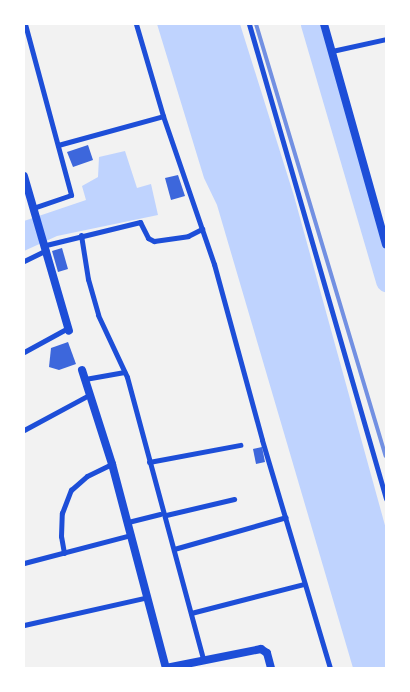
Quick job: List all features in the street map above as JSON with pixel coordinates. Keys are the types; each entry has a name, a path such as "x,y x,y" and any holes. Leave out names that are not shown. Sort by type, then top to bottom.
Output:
{"street":[{"path":"24,24 71,195 35,210"},
{"path":"136,24 163,116 202,229 330,668"},
{"path":"248,24 386,499"},
{"path":"324,24 386,244"},
{"path":"332,51 386,39"},
{"path":"58,145 163,116"},
{"path":"24,176 27,200 35,210 69,329 24,352"},
{"path":"24,261 46,246 81,235 140,222 148,238 154,241 188,236 202,229"},
{"path":"81,235 88,279 98,315 124,372 203,659"},
{"path":"82,370 112,464 165,668 261,649 268,653 271,668"},
{"path":"84,379 124,372"},
{"path":"24,430 89,395"},
{"path":"149,462 240,445"},
{"path":"64,553 61,536 62,513 71,490 87,476 112,464"},
{"path":"128,522 234,499"},
{"path":"174,549 286,517"},
{"path":"24,562 131,535"},
{"path":"191,613 304,584"},
{"path":"24,625 148,597"}],"water":[{"path":"157,24 240,24 294,196 386,529 386,668 353,668 217,205 204,178"},
{"path":"125,151 137,188 151,184 158,215 57,236 24,251 24,221 86,200 82,186 98,177 99,157"}],"building":[{"path":"88,145 93,160 73,167 67,152"},
{"path":"178,175 185,196 171,200 165,178"},
{"path":"62,248 68,269 58,272 52,251"},
{"path":"68,342 76,364 59,370 49,367 51,348"},
{"path":"262,447 265,462 256,464 253,449"}],"waterway":[{"path":"311,24 386,281"}],"railway":[{"path":"256,24 386,456"}]}
